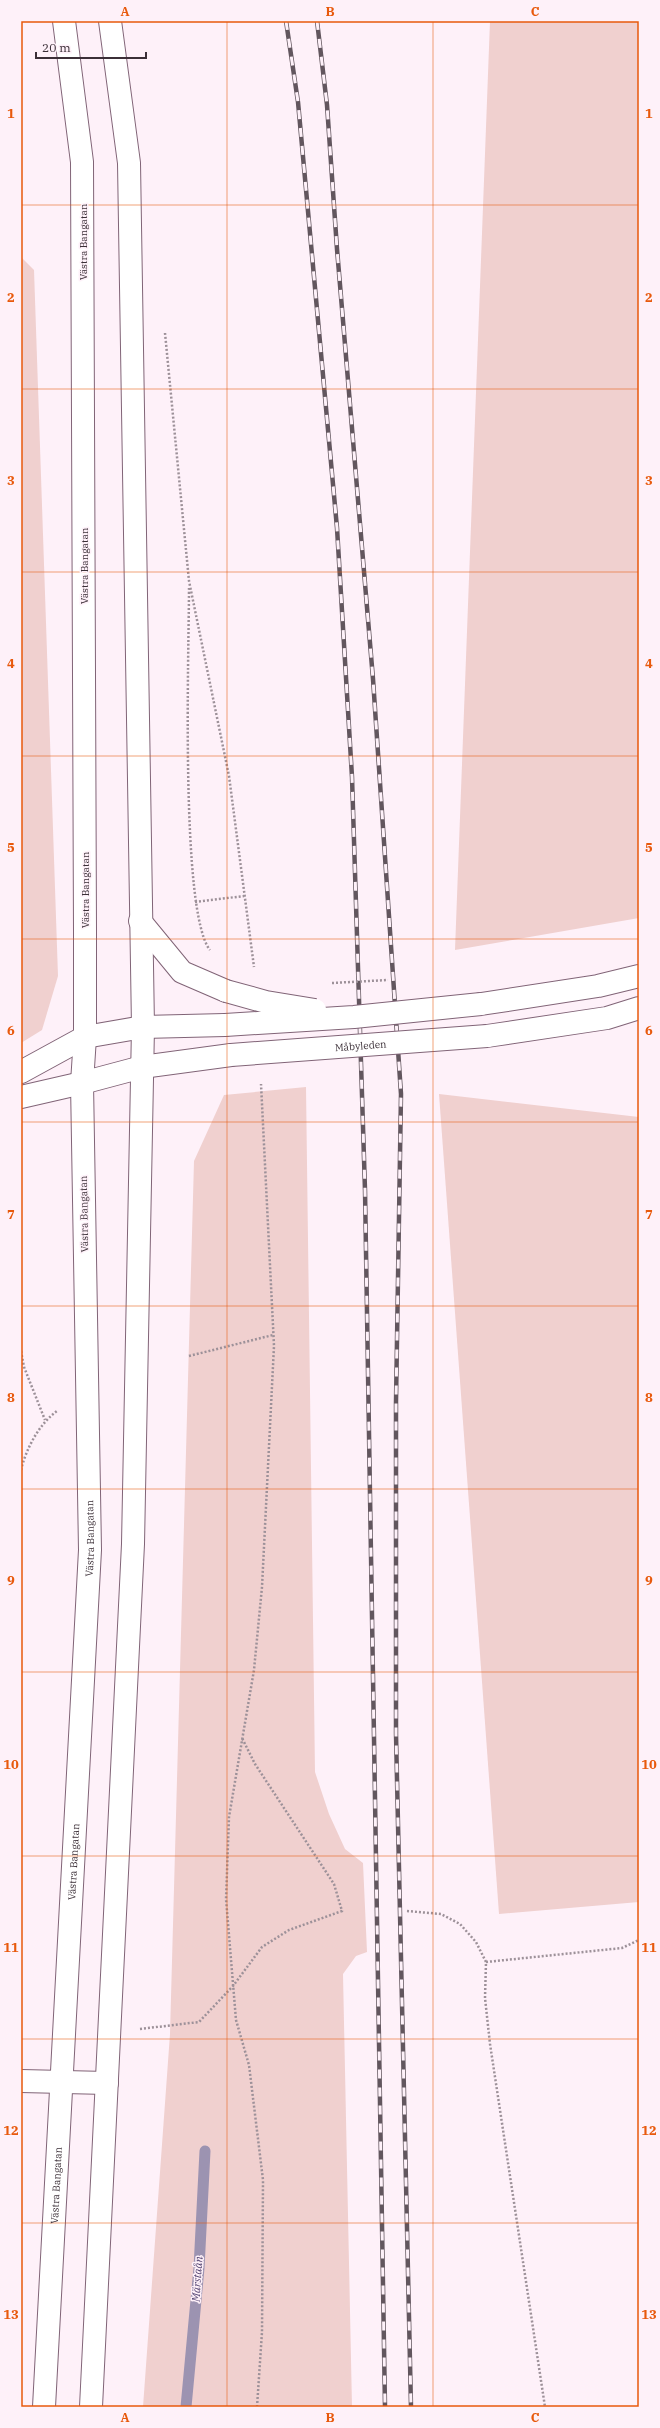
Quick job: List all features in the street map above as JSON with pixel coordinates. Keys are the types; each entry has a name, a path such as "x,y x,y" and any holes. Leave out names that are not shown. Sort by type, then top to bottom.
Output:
{"street":[{"name":"Västra Bangatan","path":"44,2407 60,2082 90,1550 82,1083 84,1037 82,162 64,21"},
{"path":"91,2407 133,1544 143,1027 140,921 129,163 110,21"},
{"path":"140,921 182,972 226,991 266,1002 354,1017"},
{"path":"21,1072 84,1037 143,1027 225,1025 354,1017 480,1004 598,986 639,976"},
{"name":"Måbyleden","path":"21,1098 142,1067 231,1055 487,1036 608,1018 639,1008"},
{"path":"21,2081 107,2083"}],"path":[{"path":"164,327 189,581 189,799 195,902 204,942 213,953"},
{"path":"189,581 229,776 254,974"},
{"path":"195,902 244,896"},
{"path":"325,983 396,980"},
{"path":"257,2407 262,2332 263,2180 249,2065 236,2020 226,1899 229,1817 254,1670 262,1587 273,1335 263,1104"},
{"path":"189,1356 273,1335"},
{"path":"21,1351 24,1367 45,1420"},
{"path":"21,1470 24,1459 45,1420 63,1407"},
{"path":"139,2029 199,2022 233,1986 262,1947 289,1930 342,1911 334,1884 255,1764 242,1738"},
{"path":"407,1911 441,1914 460,1924 476,1942 486,1962 486,1998 490,2044 545,2407"},
{"path":"486,1962 622,1948 639,1940"}],"shaded area":[{"path":"490,21 639,21 639,918 455,950"},
{"path":"21,257 34,270 58,976 42,1030 21,1043"},
{"path":"306,1087 315,1772 329,1814 345,1849 363,1863 367,1952 356,1956 343,1974 352,2407 143,2407 170,2034 194,1161 224,1095"},
{"path":"439,1094 639,1117 639,1902 499,1914"}],"waterway":[{"name":"Märstaån","path":"186,2407 199,2268 205,2151"}],"railway":[{"path":"286,21 298,102 337,528 352,777 365,1190 385,2407"},
{"path":"317,21 327,105 337,249 373,679 401,1094 396,1402 396,1734 411,2407"}]}
